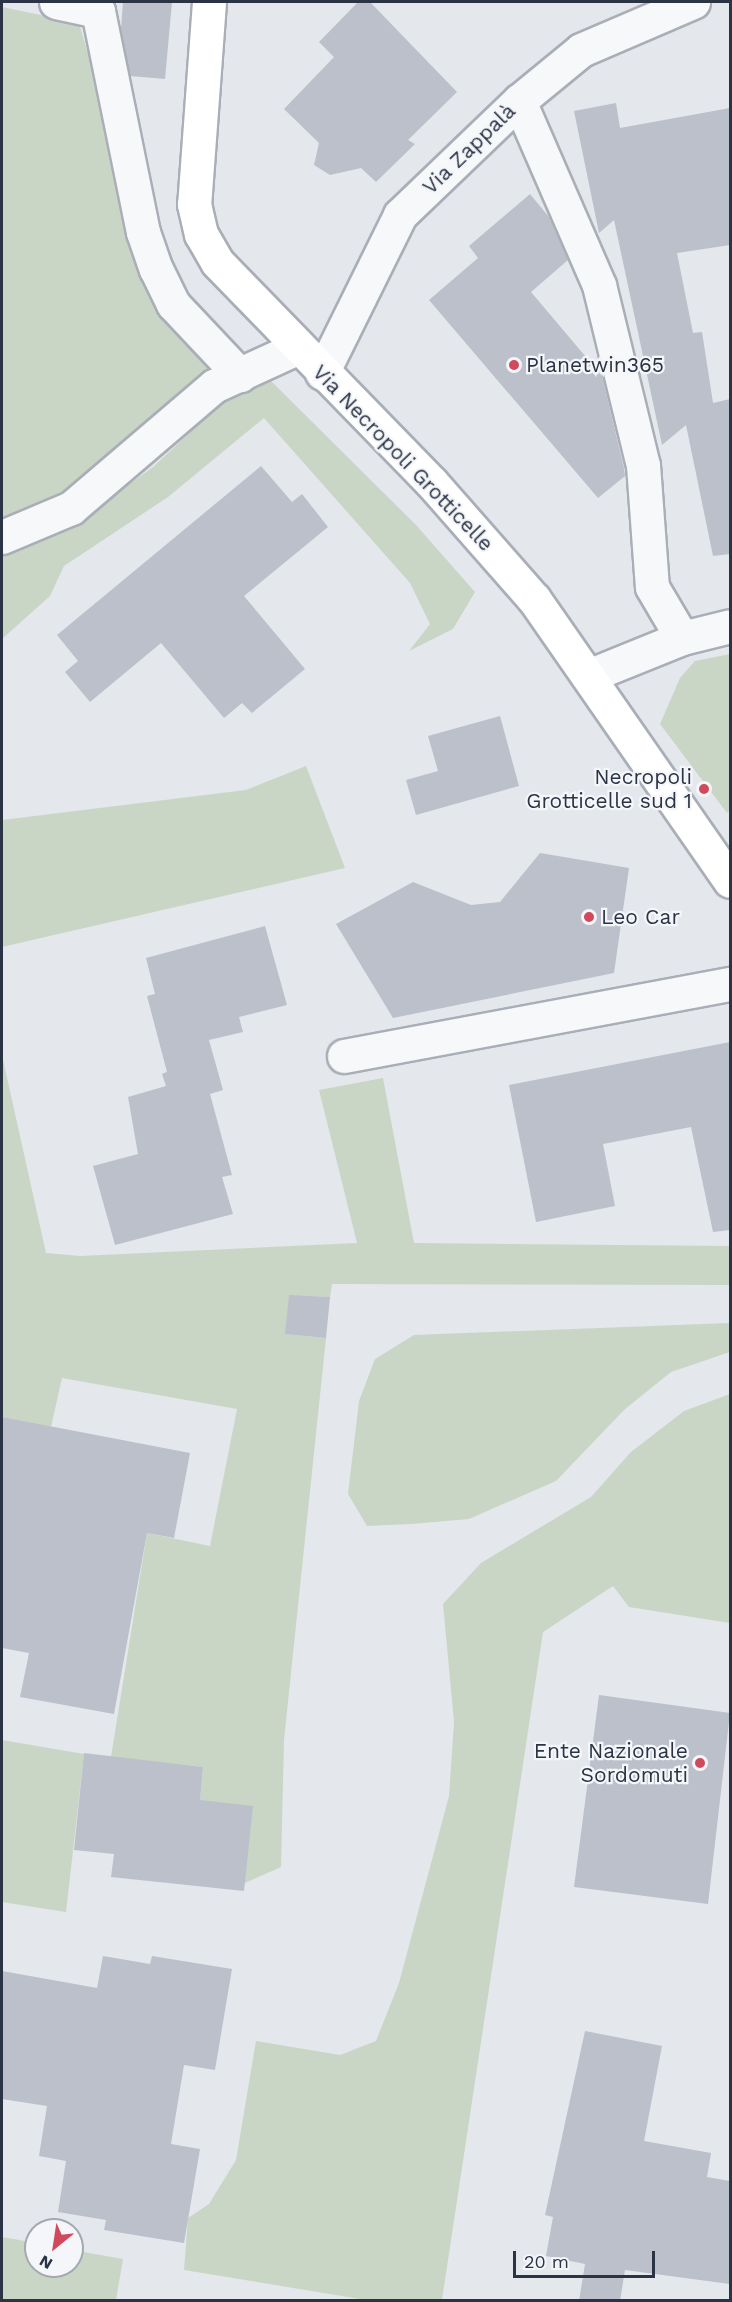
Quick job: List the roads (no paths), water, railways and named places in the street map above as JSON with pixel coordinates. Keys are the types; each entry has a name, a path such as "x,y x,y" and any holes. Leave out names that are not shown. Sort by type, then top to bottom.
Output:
{"main road":[{"name":"Via Necropoli Grotticelle","path":"209,2 194,204 201,234 216,262 297,348 432,483 534,599 730,881"}],"street":[{"path":"56,2 98,11 143,232 156,269 173,304 240,375"},
{"name":"Via Zappalà","path":"322,373 400,215 519,101 581,50 693,2"},
{"path":"519,101 599,285 643,465 652,587 682,638"},
{"path":"2,537 71,508 214,386 297,348"},
{"path":"588,676 682,638 730,626"},
{"path":"344,1056 730,984"}],"place":[{"name":"Planetwin365","path":"514,365"},
{"name":"Necropoli Grotticelle sud 1","path":"704,789"},
{"name":"Leo Car","path":"589,917"},
{"name":"Ente Nazionale Sordomuti","path":"700,1763"}]}
